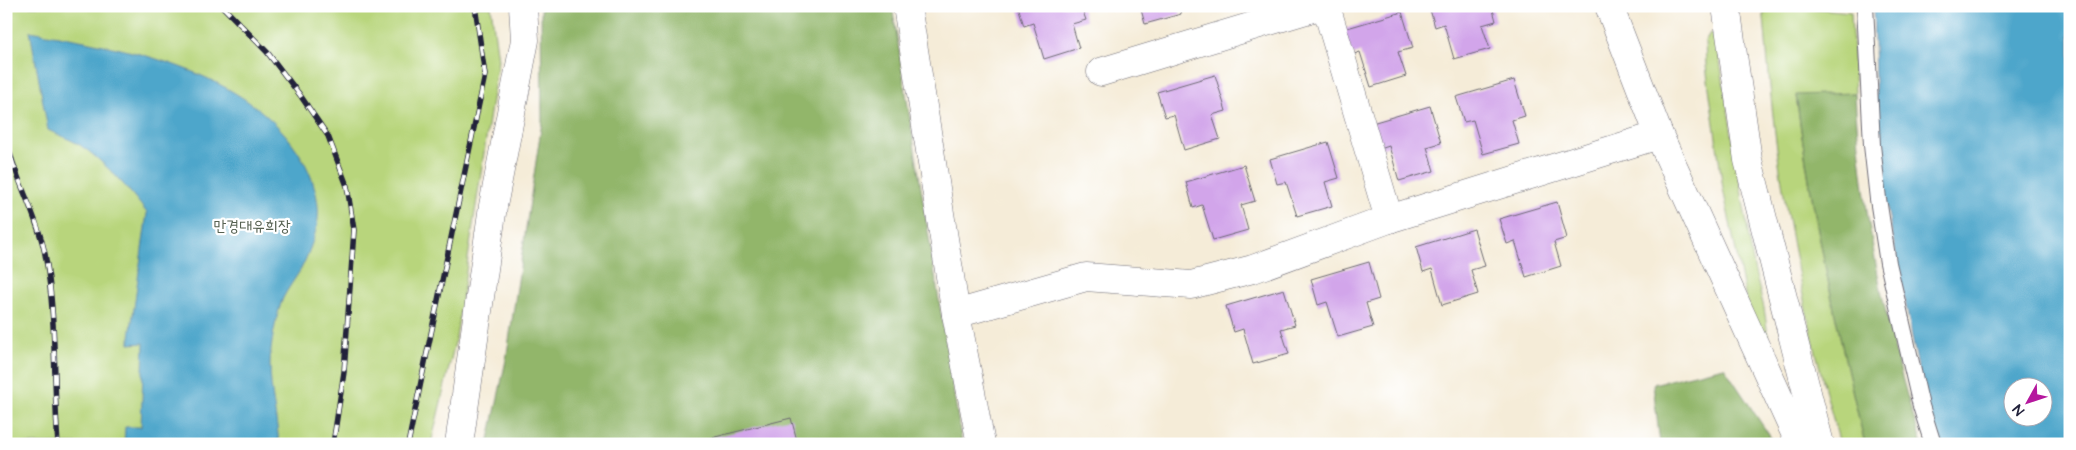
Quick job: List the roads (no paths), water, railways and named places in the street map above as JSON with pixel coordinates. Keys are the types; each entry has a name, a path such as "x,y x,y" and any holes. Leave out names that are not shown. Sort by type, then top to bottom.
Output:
{"street":[{"path":"459,444 493,206 526,40 523,6"},
{"path":"907,6 956,314 981,444"},
{"path":"1101,72 1318,6"},
{"path":"1326,6 1389,219"},
{"path":"1609,6 1659,134 1800,444"},
{"path":"1726,6 1748,160 1820,444"},
{"path":"956,314 1086,277 1191,285 1253,269 1389,219 1659,134"}],"lane":[{"path":"1865,6 1872,145 1888,263 1922,406 1934,444"}],"water":[{"path":"1873,6 2070,6 2070,444 1938,444 1926,409 1879,166"},
{"path":"30,31 104,45 143,55 218,83 251,103 279,128 302,158 314,187 318,203 318,219 314,238 306,258 283,298 272,340 270,375 279,444 124,444 125,427 141,427 144,343 129,344 147,213 125,186 98,159 80,145 48,130"}],"railway":[{"path":"222,6 267,52 300,95 328,136 347,186 354,230 344,372 333,444"},
{"path":"408,444 485,75 475,6"},
{"path":"6,138 14,167 37,224 49,277 58,444"}],"park label":[{"name":"만경대유희장","path":"252,225"}]}
